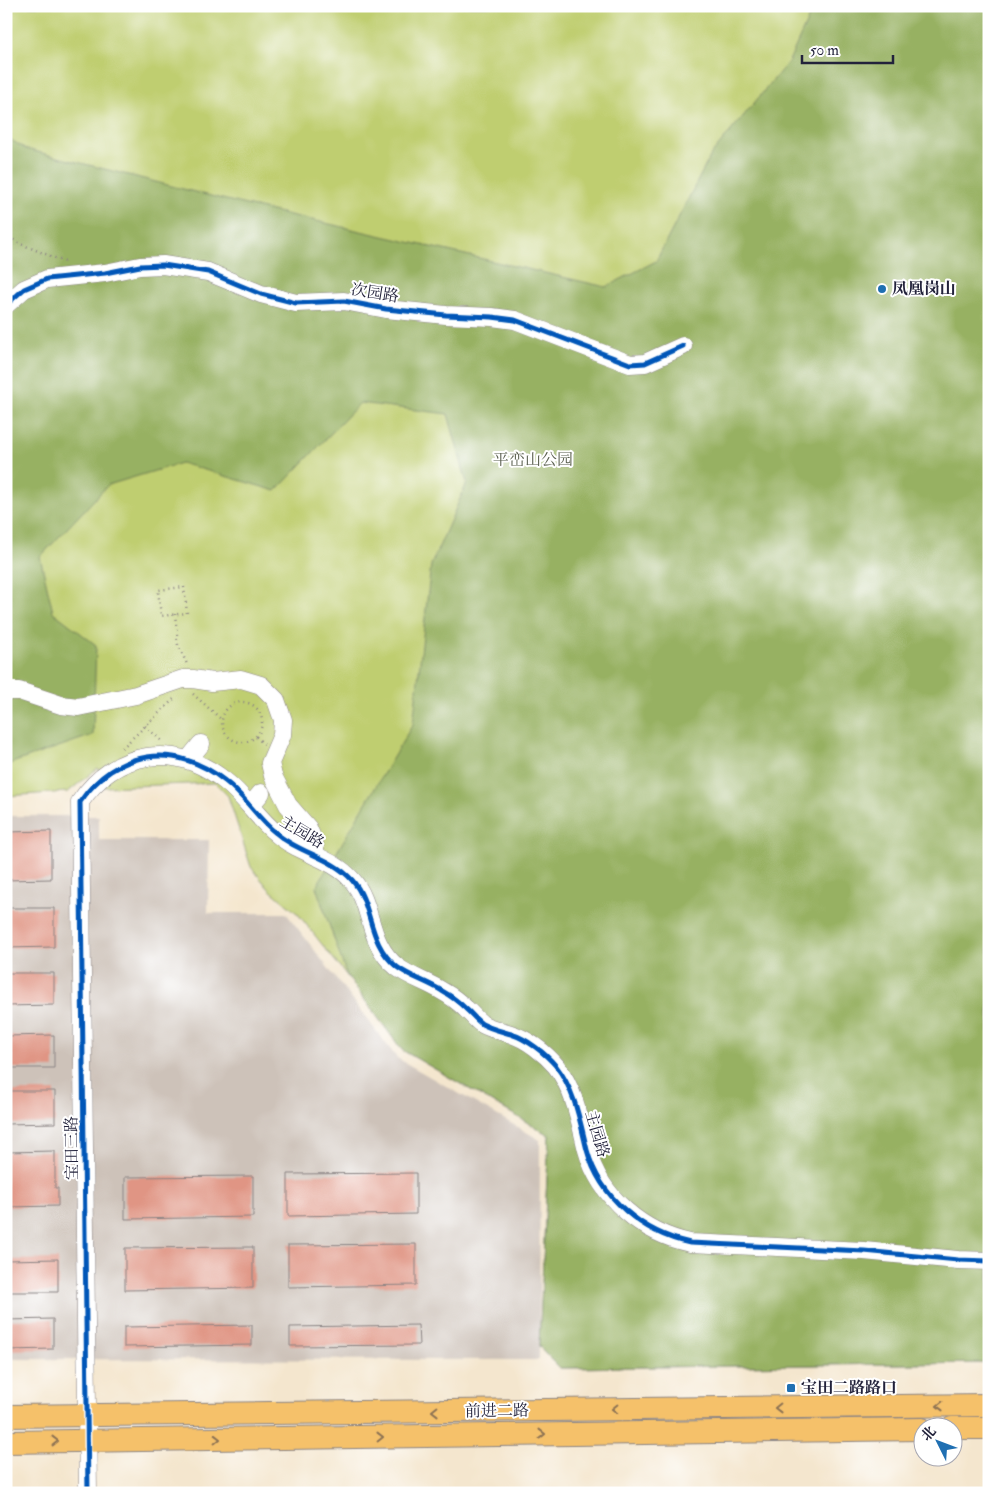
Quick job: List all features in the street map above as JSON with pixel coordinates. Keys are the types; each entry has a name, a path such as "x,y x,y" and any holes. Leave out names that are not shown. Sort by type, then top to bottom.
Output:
{"main road":[{"name":"前进二路","path":"6,1416 989,1405"},
{"path":"962,1428 989,1428"},
{"name":"前进二路","path":"6,1442 912,1429"}],"street":[{"name":"次园路","path":"6,305 24,289 47,279 105,273 140,266 163,265 208,272 261,294 296,303 356,302 395,310 515,320 530,324 630,364 645,363 684,346"},
{"name":"主园路","path":"6,690 18,691 60,705 78,707 136,695 176,681 190,683 234,679 248,680 267,690 276,700 283,728 280,741 271,758 271,770 288,805 308,828 314,842 316,856"},
{"path":"188,760 201,744"},
{"name":"主园路","path":"80,802 96,781 127,761 157,756 188,760 217,774 256,799 276,834 336,866 353,881 360,890 379,946 398,968 441,990 466,1008 482,1023 521,1038 543,1054 555,1066 564,1079 580,1118 588,1151 599,1179 620,1205 646,1226 675,1240 690,1243 864,1251 989,1261"},
{"name":"宝田三路","path":"80,802 88,1493"}],"path":[{"path":"6,233 16,242 68,264"},
{"path":"184,587 187,613 175,614 161,616 158,590 184,587"},
{"path":"175,614 178,645 190,683 223,720 225,732 239,742 245,742 256,737 262,727 262,716 255,707 245,702 234,704 230,707 223,720"},
{"path":"121,749 190,683"},
{"path":"145,726 169,748"}],"shaded area":[{"path":"6,816 99,816 99,840 209,840 208,913 286,913 397,1058 540,1140 539,1360 6,1359"}],"green space":[{"name":"平峦山公园","path":"6,6 989,6 989,1363 560,1368 539,1346 549,1135 402,1050 298,914 269,889 251,867 228,796 215,783 104,787 98,768 68,792 6,796"},
{"name":"平峦山公园","path":"814,6 989,6 989,1363 560,1368 539,1346 549,1135 402,1050 347,976 316,887 413,724 431,565 467,483 448,414 360,403 276,491 181,463 108,485 40,557 53,612 96,645 93,735 6,765 6,137 26,149 246,205 606,287 656,261 711,155 789,61"}],"building":[{"path":"51,831 51,879 6,880 6,832"},
{"path":"6,908 54,908 54,947 6,948"},
{"path":"6,973 54,973 54,1005 6,1006"},
{"path":"54,1035 54,1068 6,1068 6,1036"},
{"path":"6,1091 55,1091 55,1123 6,1124"},
{"path":"55,1151 55,1188 58,1188 58,1206 6,1207 6,1152"},
{"path":"416,1173 416,1214 288,1216 288,1174"},
{"path":"253,1176 253,1217 125,1219 125,1177"},
{"path":"416,1244 416,1285 288,1287 288,1245"},
{"path":"253,1247 253,1288 125,1290 125,1248"},
{"path":"58,1259 58,1292 6,1292 6,1260"},
{"path":"53,1319 53,1349 6,1350 6,1320"},
{"path":"252,1325 252,1345 124,1347 124,1327"},
{"path":"418,1325 419,1345 290,1346 290,1327"}],"cycle path":[{"path":"6,305 24,289 47,279 105,273 140,266 163,265 208,272 261,294 296,303 344,301 386,309 515,320 630,364 645,363 683,346"},
{"path":"88,1493 80,802 94,785 111,771 128,762 147,757 167,756 187,760 206,768 225,781 239,793 276,833 294,846 335,866 352,880 364,901 380,946 397,967 449,995 482,1024 523,1039 547,1056 568,1085 576,1106 593,1167 613,1198 640,1222 656,1231 690,1243 864,1251 989,1261"}],"place":[{"name":"凤凰岗山","path":"882,289"},
{"name":"宝田二路路口","path":"791,1388"}]}
